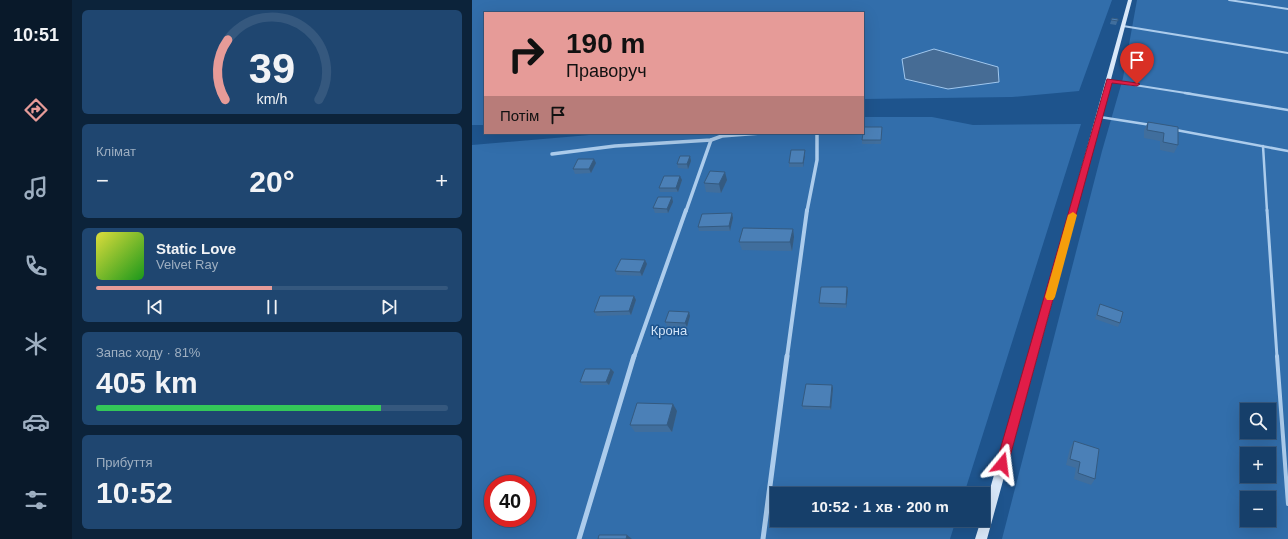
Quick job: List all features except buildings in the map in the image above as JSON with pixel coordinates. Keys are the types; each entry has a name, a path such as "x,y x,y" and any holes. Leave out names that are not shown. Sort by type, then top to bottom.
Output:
{"street":[{"path":"981,539 1100,117 1130,0"},
{"path":"552,154 615,146 710,140 722,136 748,134"},
{"path":"763,539 804,229 817,160 817,134"},
{"path":"579,539 633,360 710,140"}],"lane":[{"path":"1229,0 1288,8"},
{"path":"1123,26 1288,53"},
{"path":"1109,81 1288,110"},
{"path":"1100,117 1158,126"},
{"path":"1173,129 1288,151"},
{"path":"1263,146 1288,504"}],"green space":[{"path":"472,0 1112,0 1079,91 1012,97 864,99 864,12 484,12 484,125 472,125"},
{"path":"1137,0 1288,0 1288,539 1002,539 1102,151 1123,78"},
{"name":"Крона","path":"864,117 932,117 973,125 1081,124 966,487 770,487 770,527 954,527 950,539 472,539 472,145 601,134 864,134"}],"shaded area":[{"path":"934,49 998,67 999,82 948,89 905,79 902,59"}],"slow traffic":[{"path":"1050,297 1073,215"}],"route":[{"path":"1002,464 1109,81 1137,84"}]}
